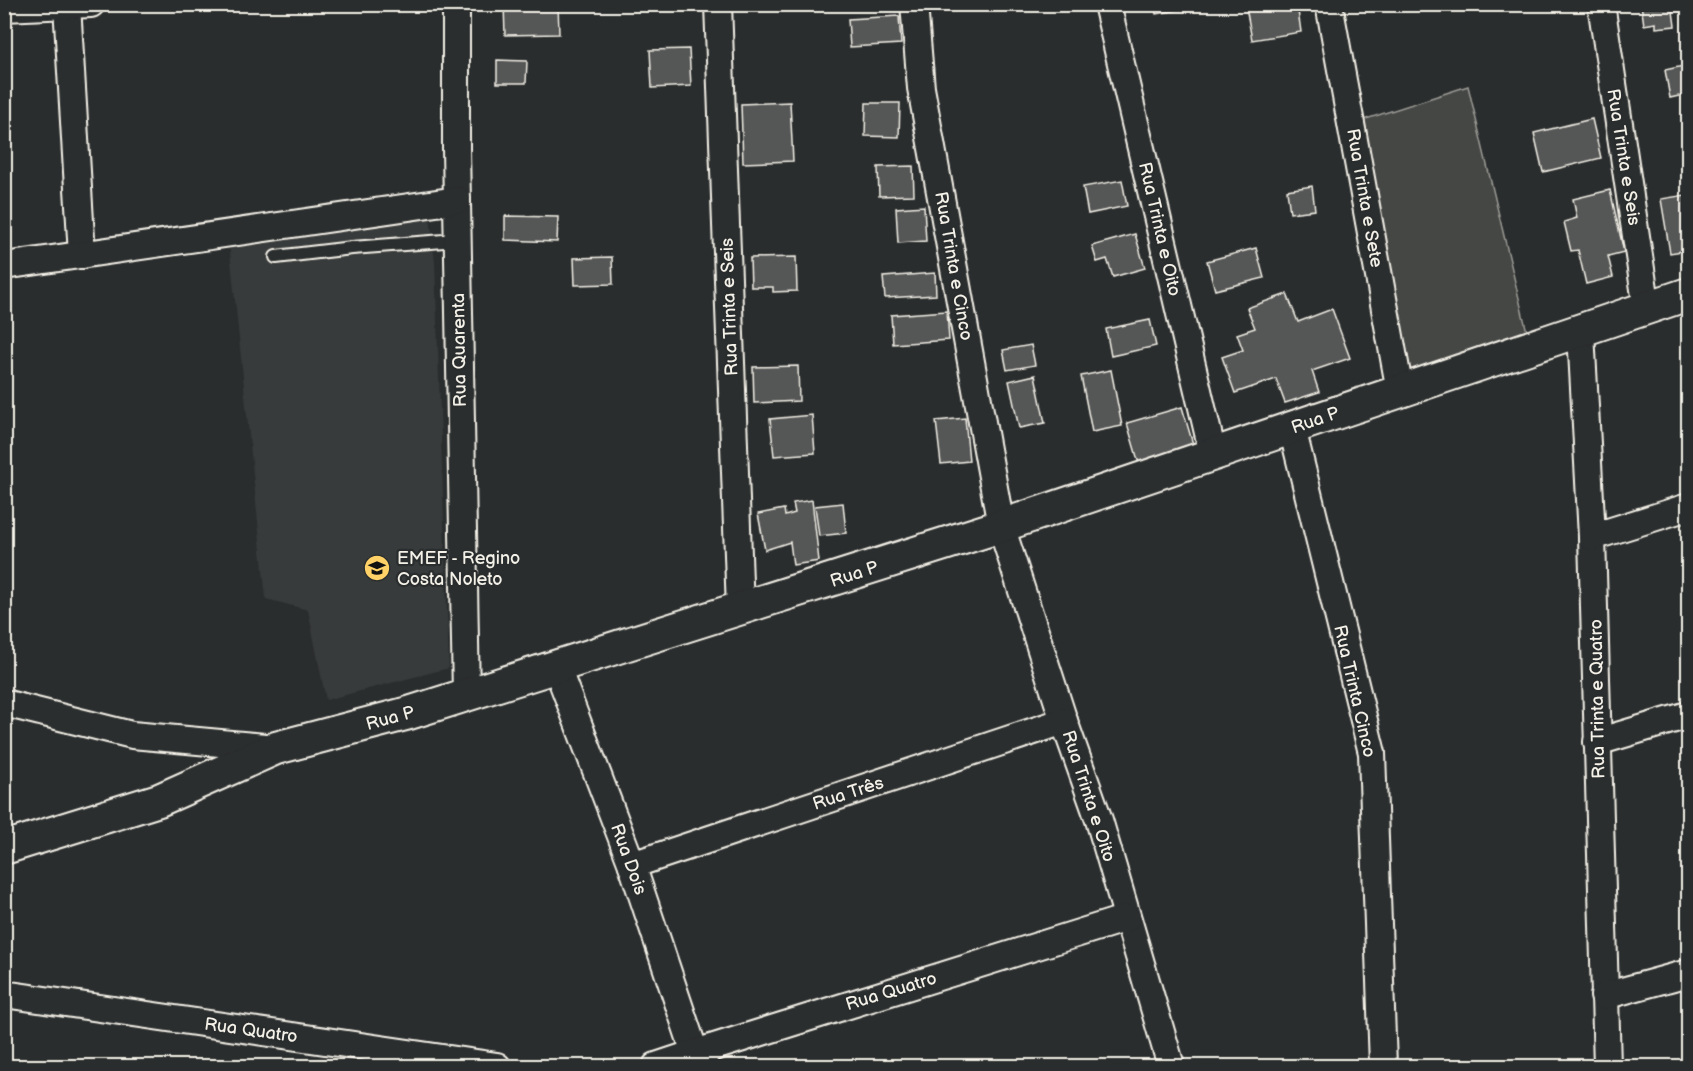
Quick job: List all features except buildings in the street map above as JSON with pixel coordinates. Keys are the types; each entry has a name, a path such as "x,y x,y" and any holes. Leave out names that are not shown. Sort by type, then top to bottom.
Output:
{"street":[{"name":"Rua Quarenta","path":"456,4 457,200 466,695"},
{"name":"Rua Trinta e Seis","path":"718,4 740,610"},
{"name":"Rua Trinta e Cinco","path":"914,4 921,88 1001,526"},
{"name":"Rua Trinta e Oito","path":"1107,4 1213,454"},
{"name":"Rua Trinta e Sete","path":"1329,4 1400,391"},
{"name":"Rua Trinta e Seis","path":"1601,4 1647,309"},
{"path":"4,8 79,5 82,255"},
{"path":"4,266 457,200"},
{"name":"Rua P","path":"4,703 132,735 276,748 409,713 740,610 1001,526 1689,294"},
{"name":"Rua Trinta e Quatro","path":"1581,332 1592,537 1606,1066"},
{"name":"Rua Trinta Cinco","path":"1292,429 1372,753 1383,1066"},
{"path":"1592,537 1689,507"},
{"name":"Rua Trinta e Oito","path":"1001,526 1064,721 1099,820 1171,1066"},
{"name":"Rua Dois","path":"557,668 632,865 700,1060"},
{"path":"1597,742 1689,715"},
{"name":"Rua Três","path":"632,865 1064,721"},
{"path":"4,848 159,800 276,748"},
{"name":"Rua Quatro","path":"656,1066 700,1060 1127,918"},
{"path":"1604,996 1689,973"},
{"name":"Rua Quatro","path":"4,994 497,1066"}],"lane":[{"path":"276,257 352,248 458,240"}],"shaded area":[{"path":"1468,86 1528,336 1408,378 1360,121"},
{"path":"430,215 435,263 449,668 326,700 308,610 266,599 229,242"}],"place":[{"name":"EMEF - Regino Costa Noleto","path":"377,568"}]}
